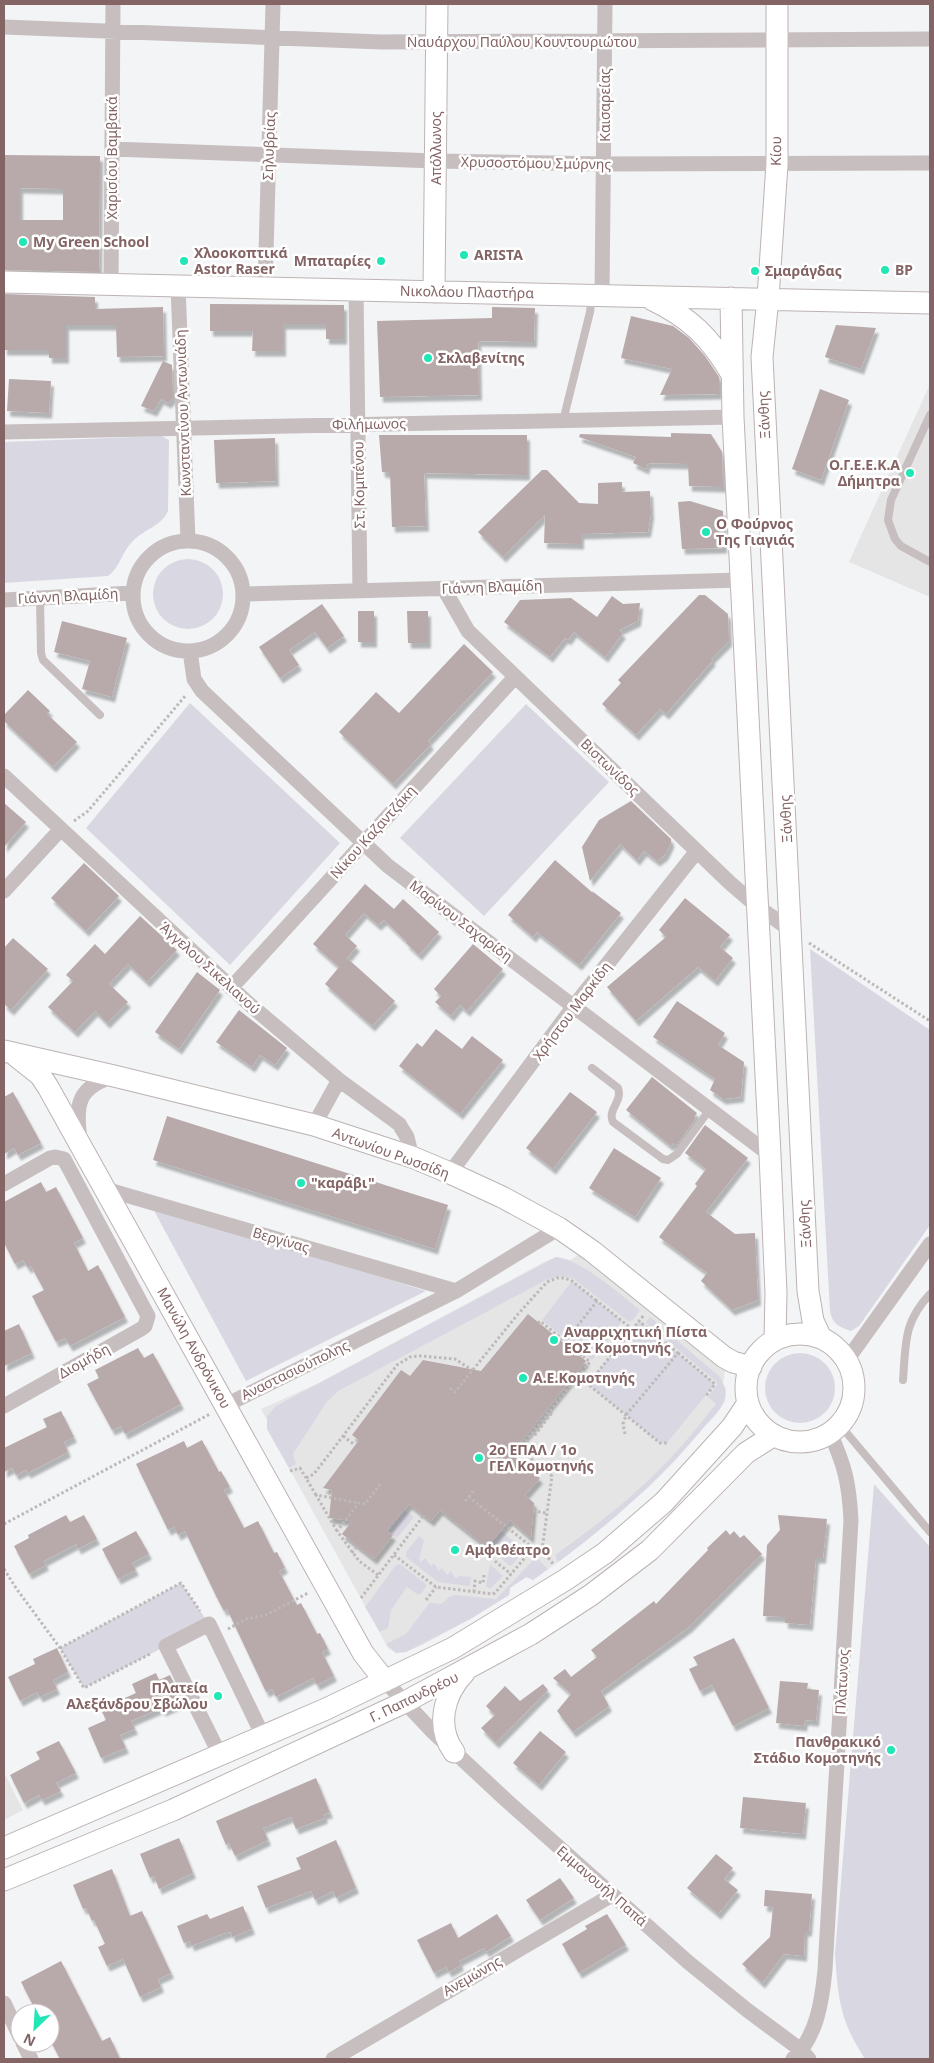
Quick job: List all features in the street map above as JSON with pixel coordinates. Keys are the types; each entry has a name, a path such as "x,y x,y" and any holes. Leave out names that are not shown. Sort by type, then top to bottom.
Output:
{"main road":[{"name":"Απόλλωνος","path":"434,292 437,4"},
{"name":"Κίου","path":"768,298 777,164 777,4"},
{"name":"Νικολάου Πλαστήρα","path":"4,282 930,303"},
{"path":"646,296 685,318 706,337 732,374"},
{"path":"731,298 733,417 770,1155 776,1293 775,1340"},
{"name":"Ξάνθης","path":"768,298 762,357 792,931 808,1291 813,1321 821,1338"},
{"name":"Αντωνίου Ρωσσίδη","path":"8,1052 114,1076 314,1126 412,1157 450,1173 502,1197 559,1228 592,1251 724,1357 750,1367"},
{"name":"Μανώλη Ανδρόνικου","path":"8,1052 40,1075 81,1145 363,1653 385,1681"},
{"path":"801,1334 821,1338 835,1346 847,1360 853,1376 854,1394 850,1410 835,1429 821,1438 802,1442 783,1439 774,1435 758,1421 748,1403 746,1385 750,1367 760,1352 775,1340 801,1334"},
{"name":"Γ. Παπανδρέου","path":"4,1848 263,1736 454,1648 566,1580 605,1553 664,1502 732,1427 748,1403"},
{"name":"Γ. Παπανδρέου","path":"4,1880 173,1810 404,1702 468,1670 532,1634 606,1584 650,1550 746,1453 774,1435"},
{"path":"454,1752 445,1732 444,1711 452,1689 468,1670"}],"street":[{"name":"Χαρισίου Βαμβακά","path":"112,285 113,4"},
{"name":"Σηλυβρίας","path":"266,288 273,4"},
{"name":"Καισαρείας","path":"597,295 605,164 605,4"},
{"name":"Ναυάρχου Παύλου Κουντουριώτου","path":"4,27 272,39 436,42 930,39"},
{"name":"Χρυσοστόμου Σμύρνης","path":"112,149 436,162 605,164 930,163"},
{"name":"Κωνσταντίνου Αντωνιάδη","path":"178,286 188,540"},
{"name":"Στ. Κομπένου","path":"356,290 360,591"},
{"name":"Φιλήμωνος","path":"4,432 733,417"},
{"path":"188,540 209,545 227,556 239,574 243,594 242,609 237,622 228,634 217,643 204,649 190,651 170,648 153,639 146,632 136,616 132,593 138,572 153,552 176,542 188,540"},
{"name":"Γιάννη Βλαμίδη","path":"243,594 742,580"},
{"name":"Βιστωνίδος","path":"444,589 468,631 696,851 758,907 792,931"},
{"name":"Γιάννη Βλαμίδη","path":"4,600 132,593"},
{"path":"190,651 196,682"},
{"name":"Νίκου Καζαντζάκη","path":"232,988 515,676"},
{"name":"Μαρίνου Σαχαρίδη","path":"196,682 202,691 396,872 770,1155"},
{"name":"Άγγελου Σικελιανού","path":"4,776 232,988 339,1080 399,1124 407,1136 412,1157"},
{"path":"4,890 61,829"},
{"name":"Χρήστου Μαρκίδη","path":"450,1173 574,1006 696,851"},
{"path":"81,1145 78,1122 82,1098 88,1088 97,1081 114,1076"},
{"path":"314,1126 339,1080"},
{"path":"4,1184 55,1157 64,1160 110,1243 129,1233"},
{"name":"Βεργίνας","path":"105,1189 456,1291"},
{"name":"Αναστασιούπολης","path":"226,1405 456,1291 559,1228"},
{"name":"Διομήδη","path":"4,1406 141,1329 147,1321 144,1306 110,1243"},
{"path":"847,1360 930,1244"},
{"name":"Πλάτωνος","path":"801,2056 818,2011 825,1970 850,1544 851,1520 847,1479 835,1429"},
{"path":"220,1755 166,1646 212,1631 263,1736"},
{"name":"Εμμανουήλ Παπά","path":"385,1681 454,1752 612,1895 801,2056"},
{"name":"Ανεμώνης","path":"333,2059 612,1895"},
{"path":"4,2004 10,2016"}],"lane":[{"path":"563,421 590,312 597,295"},
{"path":"930,415 888,510 888,520 895,539 902,546 930,562"},
{"path":"40,598 43,660 100,715"},
{"path":"592,1068 618,1088 619,1098 611,1112 613,1122 663,1159 668,1160 677,1154 710,1109"},
{"path":"903,1380 907,1336 912,1318 930,1294"},
{"path":"835,1429 930,1532"}],"path":[{"path":"61,829 88,811 196,682"},
{"path":"792,931 930,1021"},
{"path":"450,1388 455,1392 538,1291 547,1282 557,1278 565,1278 572,1281 632,1329"},
{"path":"565,1342 597,1301"},
{"path":"588,1384 645,1314"},
{"path":"530,1436 534,1436 551,1414 550,1411 590,1362 540,1321 538,1323"},
{"path":"639,1321 715,1384 706,1396"},
{"path":"625,1434 624,1424 626,1415 678,1352"},
{"path":"306,1478 314,1474 391,1373 404,1360 420,1356 455,1360 472,1370"},
{"path":"578,1376 660,1443 667,1443"},
{"name":"Αναστασιούπολης","path":"4,1524 226,1405"},
{"path":"519,1449 548,1414 545,1412"},
{"path":"343,1436 355,1445"},
{"path":"511,1442 552,1476 542,1550"},
{"path":"290,1471 300,1468 337,1532 352,1553 378,1576"},
{"path":"316,1495 365,1504 381,1483"},
{"path":"465,1501 474,1491"},
{"path":"469,1497 533,1548 542,1550 554,1565"},
{"path":"337,1532 359,1503"},
{"path":"533,1511 547,1513"},
{"path":"361,1598 424,1515"},
{"path":"352,1553 357,1546"},
{"path":"394,1555 436,1587 495,1593 533,1548"},
{"path":"491,1558 511,1574"},
{"path":"4,1569 60,1648 84,1688 166,1646"},
{"path":"474,1592 476,1581 483,1582 484,1574"},
{"path":"60,1648 182,1582 212,1631 246,1619 266,1615 325,1585"},
{"path":"426,1600 436,1587"}],"shaded area":[{"name":"Ο.Γ.Ε.Ε.Κ.Α Δήμητρα","path":"930,384 930,597 849,562"},
{"path":"162,436 169,440 168,511 162,520 137,537 129,545 112,573 108,576 4,583 4,442"},
{"path":"188,559 201,562 213,569 220,581 223,594 220,607 213,619 201,626 188,629 175,626 163,619 156,607 153,594 156,581 163,569 175,562"},
{"path":"190,703 340,843 230,965 86,828"},
{"path":"526,704 609,782 484,916 400,838"},
{"path":"810,949 930,1030 930,1225 859,1326 851,1331 837,1324 832,1319 830,1311"},
{"path":"151,1205 426,1291 246,1381"},
{"name":"2ο ΕΠΑΛ / 1ο ΓΕΛ Κομοτηνής","path":"582,1253 669,1322 725,1371 723,1384 726,1388 724,1402 676,1460 648,1488 568,1555 533,1580 527,1577 510,1588 509,1595 472,1618 424,1644 406,1652 396,1653 388,1648 267,1429 267,1420 261,1409 319,1383 546,1261 556,1257 570,1260"},
{"path":"556,1257 567,1260 589,1271 640,1310 633,1320 629,1322 574,1279 560,1276 546,1280 338,1391 326,1403 293,1454 296,1464 289,1468 267,1429 267,1416 276,1406"},
{"path":"572,1281 622,1321 592,1360 542,1320"},
{"path":"650,1317 720,1377 726,1392 724,1402 716,1414 684,1450 650,1485 596,1533 558,1562 555,1555 642,1487 678,1450 716,1404 708,1397 717,1385 717,1382 647,1324 646,1322"},
{"path":"639,1321 715,1384 667,1443 660,1443 588,1384"},
{"path":"807,1353 820,1359 829,1368 833,1374 835,1388 833,1402 825,1413 814,1421 793,1423 786,1421 775,1413 767,1402 765,1381 767,1374 775,1363 786,1355"},
{"name":"Πανθρακικό Στάδιο Κομοτηνής","path":"874,1484 930,1547 930,2059 865,2059 845,2021 837,1984 835,1954"},
{"path":"404,1510 414,1517 398,1537 395,1537 387,1531"},
{"path":"501,1531 524,1551 510,1566 492,1551 492,1548 487,1547"},
{"path":"419,1536 424,1540 419,1560 421,1562 425,1558 431,1566 434,1563 439,1571 442,1568 447,1575 451,1571 456,1579 459,1576 471,1577 470,1585 438,1582 406,1557 406,1552"},
{"path":"536,1557 548,1569 533,1580 526,1577 510,1588 509,1595 472,1618 406,1652 396,1653 386,1644 406,1634 430,1602 439,1604 455,1595 496,1599"},
{"path":"400,1564 426,1584 426,1587 421,1594 417,1594 407,1587 391,1610 388,1628 380,1632 365,1607 396,1565"},
{"path":"490,1564 503,1576 490,1589 486,1586"},
{"path":"181,1583 209,1624 84,1688 60,1648"},
{"path":"4,1772 23,1810 4,1820"}],"building":[{"path":"4,155 100,156 99,272 4,270","holes":["20,188 63,189 63,220 20,220"]},
{"path":"4,294 95,297 95,309 163,307 164,356 117,357 116,325 66,325 66,358 49,358 49,350 4,350"},
{"path":"210,304 344,305 344,339 326,339 326,324 283,324 283,351 252,351 253,331 210,331"},
{"name":"Σκλαβενίτης","path":"492,307 535,308 534,342 478,341 479,395 380,397 377,321 492,318"},
{"path":"631,316 673,326 689,338 705,356 719,377 719,394 660,395 672,369 621,358"},
{"path":"836,325 876,328 861,369 825,357"},
{"path":"163,361 172,365 173,398 168,403 161,399 154,411 141,406"},
{"path":"9,379 51,381 49,413 7,411"},
{"path":"820,389 849,400 821,480 792,469"},
{"path":"671,433 711,434 722,452 723,487 689,486 688,464 648,463 646,469 633,463 636,457 579,437 580,434 671,437"},
{"path":"379,435 527,435 527,475 424,473 426,526 392,527 390,473 382,472"},
{"path":"275,438 276,481 216,483 214,440"},
{"path":"542,470 547,470 579,503 598,504 598,483 622,482 622,492 650,491 651,514 648,532 581,534 581,544 544,543 545,515 503,557 478,532"},
{"path":"690,501 723,511 724,548 682,549 678,502"},
{"path":"699,595 705,595 728,614 729,641 711,659 713,660 666,714 660,709 636,735 602,704 621,683 618,680"},
{"path":"612,596 623,604 640,603 638,621 619,630 623,633 605,657 574,632 568,640 565,638 550,657 504,622 520,600 571,598 597,617"},
{"path":"322,604 344,636 327,648 315,632 289,650 299,665 280,678 259,647"},
{"path":"358,611 374,611 374,642 358,642"},
{"path":"407,611 428,611 428,643 408,643"},
{"path":"62,621 127,638 112,697 82,689 90,661 54,652"},
{"path":"464,644 493,672 428,741 431,744 393,784 339,732 376,692 399,713"},
{"path":"28,690 50,711 47,714 77,742 53,767 4,721 4,715"},
{"path":"631,801 671,839 665,855 657,861 644,851 637,860 620,844 590,881 582,847 599,820"},
{"path":"4,803 26,822 4,847"},
{"path":"555,860 593,893 592,891 621,913 579,965 537,932 533,937 508,915"},
{"path":"84,863 119,896 86,931 51,898"},
{"path":"365,884 394,909 403,899 439,932 419,955 384,920 378,925 364,913 345,935 357,946 347,958 395,1001 372,1026 325,984 339,967 313,944"},
{"path":"685,898 730,935 720,947 733,958 715,981 698,967 636,1021 607,987 666,937 659,930"},
{"path":"140,916 177,950 147,982 128,964 109,984 128,1002 107,1023 95,1011 75,1032 48,1007 73,981 66,975 95,944 105,954"},
{"path":"13,938 48,969 11,1010 4,1004 4,948"},
{"path":"473,944 503,969 467,1011 460,1005 451,1016 435,1002 441,996 434,989"},
{"path":"197,972 220,990 179,1049 155,1032"},
{"path":"677,1001 725,1033 718,1045 744,1062 741,1097 723,1099 710,1090 715,1079 653,1037"},
{"path":"239,1010 287,1048 275,1065 260,1055 252,1067 216,1042"},
{"path":"436,1029 462,1049 472,1036 503,1060 460,1114 399,1066 417,1043 422,1047"},
{"path":"652,1077 697,1113 694,1117 696,1118 676,1146 673,1143 671,1146 626,1110"},
{"path":"13,1092 41,1143 18,1155 14,1148 4,1154 4,1097"},
{"path":"570,1092 597,1112 553,1169 526,1148"},
{"name":"\"καράβι\"","path":"167,1116 448,1205 435,1249 153,1160"},
{"path":"705,1125 748,1158 706,1212 735,1234 755,1233 758,1300 732,1310 701,1281 707,1273 659,1237 697,1186 695,1184 706,1169 685,1153"},
{"path":"614,1148 661,1178 635,1217 589,1188"},
{"path":"41,1182 46,1192 56,1187 83,1238 74,1243 88,1271 98,1265 125,1317 70,1346 65,1338 56,1342 32,1296 44,1290 31,1266 28,1268 23,1260 15,1264 4,1243 4,1202"},
{"path":"528,1314 586,1361 511,1454 540,1478 525,1495 534,1503 531,1538 510,1520 487,1547 440,1510 431,1521 409,1504 387,1531 393,1535 374,1559 342,1534 352,1521 329,1518 332,1490 323,1488 359,1440 352,1435 401,1370 410,1376 423,1360 481,1371"},
{"path":"19,1324 32,1353 4,1366 4,1331"},
{"path":"138,1348 144,1358 153,1353 181,1404 125,1434 121,1426 112,1430 87,1384 99,1378 95,1370"},
{"path":"61,1411 74,1437 64,1442 68,1452 28,1473 26,1470 16,1475 12,1468 4,1472 4,1448 47,1427 43,1419"},
{"path":"202,1440 219,1472 221,1471 230,1487 224,1490 244,1528 258,1521 274,1553 277,1552 285,1568 279,1571 297,1605 301,1603 317,1634 320,1633 328,1649 322,1652 334,1676 317,1685 313,1678 276,1697 272,1689 266,1692 227,1609 224,1611 185,1531 178,1535 174,1527 168,1530 136,1464 184,1441 187,1448"},
{"path":"66,1515 70,1522 84,1515 97,1539 78,1549 76,1544 44,1561 46,1565 29,1574 14,1546 29,1538 28,1535"},
{"path":"778,1515 827,1519 823,1558 816,1558 810,1625 785,1623 785,1617 763,1616 767,1545 780,1530"},
{"path":"726,1530 730,1535 734,1531 740,1538 744,1535 762,1554 689,1627 601,1691 609,1706 573,1732 557,1711 571,1694 553,1678 565,1669 571,1677 597,1657 591,1650 654,1601 656,1604"},
{"path":"136,1531 149,1554 132,1563 136,1570 118,1579 102,1549"},
{"path":"734,1638 769,1708 733,1726 712,1685 700,1691 689,1669 698,1665 693,1657"},
{"path":"57,1648 68,1672 53,1680 57,1689 40,1697 37,1692 20,1701 8,1677 35,1664 33,1659"},
{"path":"156,1673 159,1680 170,1675 183,1702 163,1711 161,1708 131,1721 135,1729 120,1735 126,1748 101,1758 88,1728 106,1720 102,1712 119,1705 118,1701 136,1693 132,1684"},
{"path":"780,1681 808,1683 807,1689 819,1690 816,1721 805,1720 804,1726 776,1723"},
{"path":"543,1684 548,1690 496,1743 481,1728 495,1715 486,1706 505,1686 520,1701"},
{"path":"540,1731 566,1752 539,1785 513,1763"},
{"path":"59,1741 76,1773 56,1783 61,1791 42,1800 39,1795 24,1803 10,1775 40,1759 36,1752"},
{"path":"316,1778 330,1813 324,1814 325,1818 296,1829 291,1817 263,1828 268,1840 235,1856 229,1843 226,1845 216,1821"},
{"path":"743,1797 806,1803 803,1834 740,1828"},
{"path":"179,1838 193,1873 159,1889 154,1876 150,1878 140,1854"},
{"path":"336,1840 356,1888 336,1898 333,1891 315,1900 311,1891 266,1908 257,1886 301,1869 296,1858"},
{"path":"716,1854 733,1868 724,1879 738,1890 718,1914 687,1888"},
{"path":"112,1869 130,1916 142,1911 171,1973 158,1979 161,1987 140,1997 123,1959 107,1966 98,1947 105,1944 94,1920 92,1921 86,1908 83,1909 73,1885"},
{"path":"560,1878 574,1898 540,1920 526,1900"},
{"path":"765,1890 812,1894 809,1931 805,1931 804,1956 784,1954 762,1983 742,1964 770,1937 773,1907 764,1906"},
{"path":"243,1906 252,1929 232,1937 231,1932 225,1933 191,1946 190,1941 184,1943 177,1926 207,1914 210,1919"},
{"path":"497,1914 511,1936 486,1952 484,1948 459,1961 461,1965 449,1972 446,1967 434,1973 417,1940 451,1923 458,1938"},
{"path":"607,1914 626,1945 579,1973 562,1944 587,1929 585,1926"},
{"path":"61,1961 102,2041 110,2037 120,2059 60,2059 57,2053 60,2053 60,2003 32,2003 21,1982"}],"place":[{"name":"My Green School","path":"23,242"},
{"name":"ARISTA","path":"464,255"},
{"name":"Χλοοκοπτικά Astor Raser","path":"184,261"},
{"name":"Μπαταρίες","path":"381,261"},
{"name":"BP","path":"885,270"},
{"name":"Σμαράγδας","path":"755,271"},
{"name":"Σκλαβενίτης","path":"428,358"},
{"name":"Ο.Γ.Ε.Ε.Κ.Α Δήμητρα","path":"910,473"},
{"name":"Ο Φούρνος Της Γιαγιάς","path":"706,532"},
{"name":"\"καράβι\"","path":"301,1183"},
{"name":"Αναρριχητική Πίστα ΕΟΣ Κομοτηνής","path":"554,1340"},
{"name":"Α.Ε.Κομοτηνής","path":"523,1378"},
{"name":"2ο ΕΠΑΛ / 1ο ΓΕΛ Κομοτηνής","path":"479,1458"},
{"name":"Αμφιθέατρο","path":"455,1550"},
{"name":"Πλατεία Αλεξάνδρου Σβώλου","path":"218,1696"},
{"name":"Πανθρακικό Στάδιο Κομοτηνής","path":"891,1750"}]}
